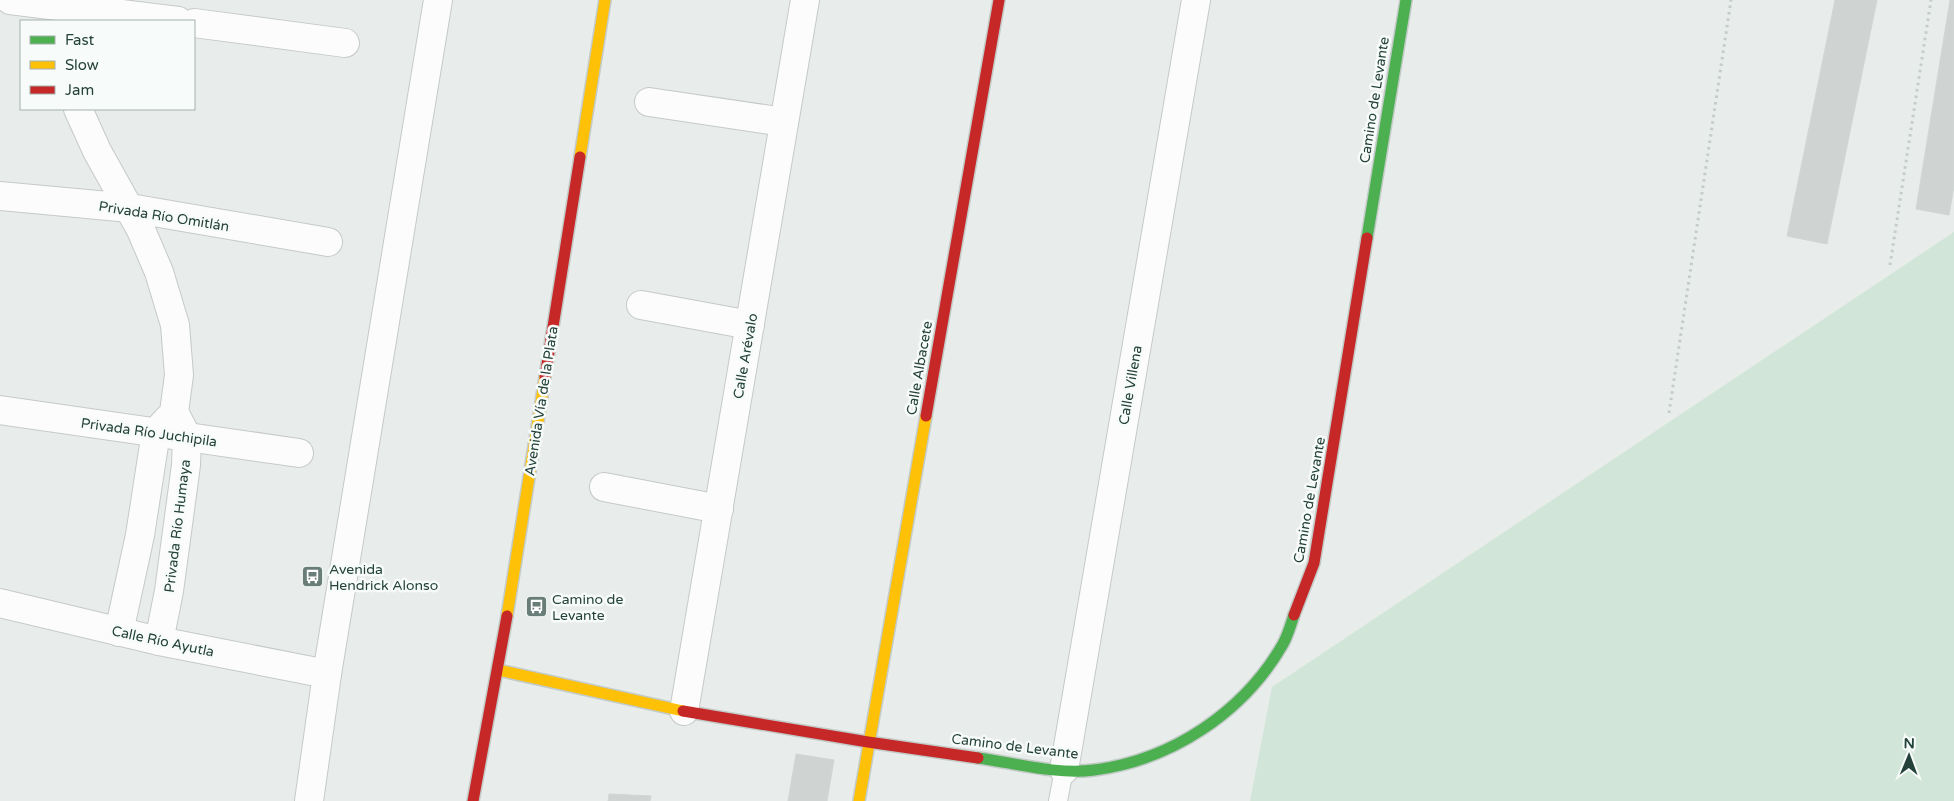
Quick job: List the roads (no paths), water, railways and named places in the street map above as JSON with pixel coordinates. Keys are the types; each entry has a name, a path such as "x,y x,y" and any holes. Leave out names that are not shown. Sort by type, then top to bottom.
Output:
{"street":[{"path":"10,0 56,9 168,20"},
{"path":"309,801 326,674 438,0"},
{"name":"Avenida Vía de la Plata","path":"472,801 498,670 605,0"},
{"name":"Calle Arévalo","path":"684,711 805,0"},
{"name":"Calle Albacete","path":"860,801 868,742 999,0"},
{"name":"Calle Villena","path":"1064,770 1196,0"},
{"name":"Camino de Levante","path":"498,670 684,711 868,742 1064,770 1094,770 1149,758 1202,730 1247,694 1284,643 1314,563 1406,0"},
{"path":"195,23 346,42"},
{"path":"649,102 784,122"},
{"path":"78,110 98,151 130,208 159,272 175,325 179,375 174,412 156,432 140,536 119,632"},
{"name":"Privada Río Omitlán","path":"0,196 130,208 328,242"},
{"path":"641,305 750,325"},
{"name":"Privada Río Juchipila","path":"0,410 298,453"},
{"path":"174,412 188,437"},
{"name":"Privada Río Humaya","path":"159,642 169,592 188,437"},
{"path":"604,487 719,509"},
{"name":"Calle Río Ayutla","path":"0,603 159,642 326,674"}],"lane":[{"path":"1058,801 1064,770"}],"place":[{"name":"Avenida Hendrick Alonso","path":"313,577"},
{"name":"Camino de Levante","path":"536,607"}]}
